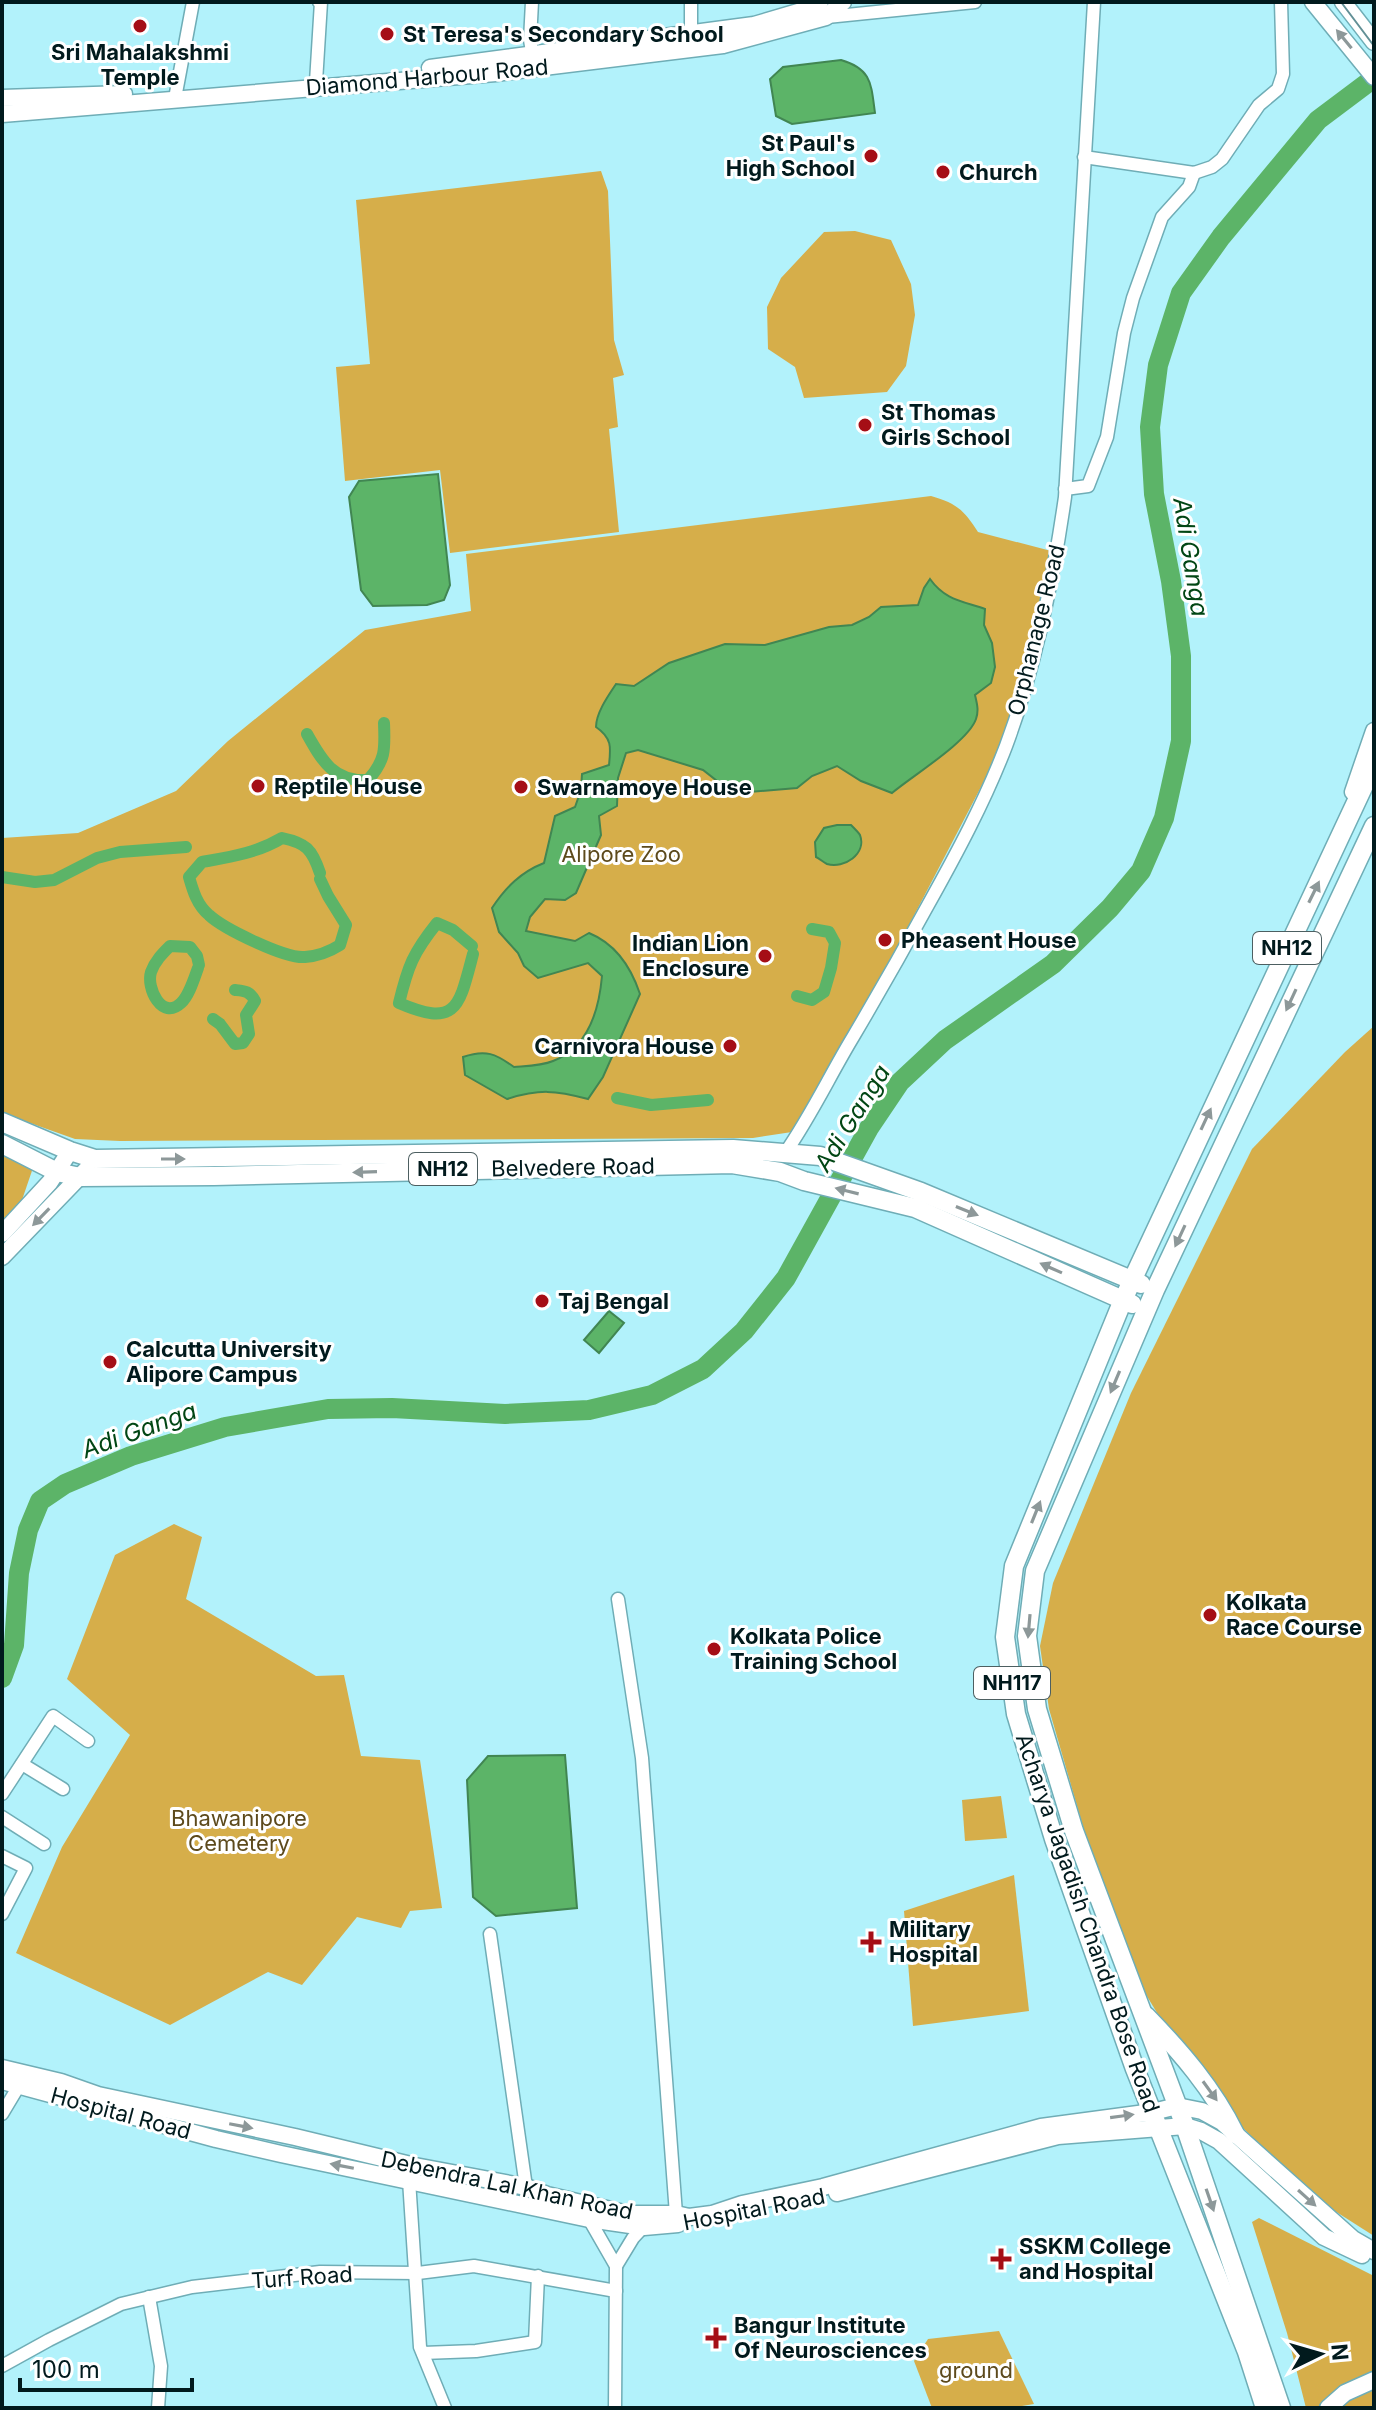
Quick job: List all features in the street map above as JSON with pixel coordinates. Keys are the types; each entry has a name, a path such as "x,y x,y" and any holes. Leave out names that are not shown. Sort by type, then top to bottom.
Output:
{"highway":[{"name":"NH12","path":"1123,1300 1374,764"},
{"name":"NH12","path":"1146,1311 1374,826"},
{"name":"Belvedere Road","path":"2,1122 95,1159 733,1149 820,1156 895,1183 1155,1290"},
{"name":"NH12","path":"2,1144 57,1172"},
{"name":"Belvedere Road","path":"57,1172 80,1177 214,1176 732,1164 780,1172 804,1181 915,1208 1146,1311"},
{"name":"Acharya Jagadish Chandra Bose Road","path":"1123,1300 1014,1566 1005,1637 1016,1714 1054,1839 1135,2069 1247,2352"},
{"name":"Acharya Jagadish Chandra Bose Road","path":"1146,1311 1035,1571 1027,1636 1037,1709 1074,1831 1185,2126 1281,2408"},
{"path":"1054,1839 1074,1831"},
{"path":"1142,2012 1194,2069 1223,2109 1235,2134"},
{"name":"NH117","path":"1247,2352 1265,2408"}],"main road":[{"name":"Diamond Harbour Road","path":"2,114 534,62 754,25 843,2"},
{"path":"1313,2 1374,77"},
{"path":"1343,2 1374,42"},
{"name":"Diamond Harbour Road","path":"2,98 176,93 723,45 820,8"},
{"path":"1330,858 1374,731"},
{"path":"2,1234 57,1172 70,1151"},
{"path":"2,1257 95,1159"},
{"name":"Debendra Lal Khan Road","path":"2,2068 23,2080 295,2137 415,2166 526,2187 590,2212 628,2214 648,2221 676,2214 689,2217 712,2214 1041,2127 1156,2120"},
{"name":"Hospital Road","path":"2,2081 23,2080 216,2139 409,2180 590,2212"},
{"path":"1177,2106 1202,2111 1222,2122 1353,2239 1374,2251"},
{"name":"Hospital Road","path":"1156,2120 1177,2106"},
{"name":"Hospital Road","path":"648,2221 713,2222 868,2186 1058,2136 1156,2120 1201,2131 1219,2141 1324,2237 1374,2261"},
{"name":"Acharya Jagadish Chandra Bose Road","path":"1247,2352 1257,2408"},
{"path":"1328,2408 1345,2393 1374,2380"}],"street":[{"path":"176,93 193,2"},
{"path":"316,82 319,2"},
{"path":"532,2 530,40 534,62"},
{"path":"691,2 691,34"},
{"path":"820,8 975,2"},
{"name":"Orphanage Road","path":"785,1153 805,1124 898,962 953,859 1007,742 1033,660 1055,569 1065,489 1094,2"},
{"path":"1084,157 1194,173 1212,167 1222,159 1259,105 1278,89 1283,74 1281,2"},
{"path":"1065,489 1088,486 1107,437 1124,333 1133,298 1162,217 1189,187 1194,173"},
{"path":"618,1599 642,1758 676,2214"},
{"path":"2,1794 53,1716 88,1741"},
{"path":"22,1764 63,1789"},
{"path":"2,1817 44,1844"},
{"path":"2,1856 26,1868 2,1914"},
{"path":"490,1934 526,2187"},
{"path":"4,2107 23,2080"},
{"path":"409,2180 420,2347 445,2408"},
{"path":"590,2212 616,2266 615,2408"},
{"path":"616,2266 648,2221"},
{"name":"Turf Road","path":"2,2366 121,2304 192,2287 320,2272 416,2273 474,2266 616,2291"},
{"path":"423,2353 476,2351 535,2342 538,2276"},
{"path":"149,2297 161,2366 158,2408"}],"green space":[{"path":"601,171 608,191 614,340 624,375 613,378 618,427 609,429 619,532 450,553 440,470 345,481 336,367 370,364 356,200"},
{"path":"855,231 891,240 911,284 915,315 906,366 887,392 804,398 795,367 768,349 767,307 781,278 824,232"},
{"name":"Alipore Zoo","path":"931,496 959,508 978,532 1055,552 1053,571 1005,741 883,975 792,1132 753,1138 120,1141 75,1139 2,1113 2,838 78,833 176,791 228,741 365,630 471,611 466,554"},
{"name":"Kolkata Race Course","path":"1374,1026 1374,2236 1316,2199 1203,2089 1142,1988 1086,1837 1049,1709 1040,1646 1053,1583 1131,1393 1252,1149"},
{"path":"2,1140 36,1159 22,1200 2,1223"},
{"name":"Bhawanipore Cemetery","path":"174,1524 202,1537 186,1599 316,1676 344,1675 361,1756 420,1760 442,1908 410,1911 401,1928 357,1917 302,1985 268,1972 170,2025 16,1953 62,1847 130,1735 67,1679 115,1555"},
{"path":"1001,1796 1007,1838 965,1841 962,1800"},
{"path":"1014,1875 1029,2011 913,2026 904,1911"},
{"path":"1259,2218 1374,2276 1374,2408 1306,2408 1287,2333 1252,2222"},
{"name":"ground","path":"999,2331 1034,2404 1009,2408 932,2408 914,2361 928,2339"}],"shaded area":[{"path":"841,60 859,68 868,79 875,113 792,124 776,116 770,79 783,67"},
{"path":"438,474 450,585 444,600 427,605 373,606 361,590 349,497 359,481"},
{"path":"930,579 948,596 985,609 984,625 992,643 995,667 991,683 975,695 976,719 962,738 892,793 861,781 837,766 812,776 797,788 749,792 721,784 703,770 638,750 626,753 618,778 617,806 599,816 601,835 576,893 565,900 545,899 530,917 526,931 575,941 589,933 615,950 632,975 640,994 603,1077 588,1099 547,1092 507,1099 465,1075 463,1057 478,1053 496,1056 514,1067 553,1061 575,1047 590,1026 602,976 588,963 538,978 524,966 518,953 499,932 492,908 515,881 544,863 555,816 575,807 582,774 609,765 609,743 596,727 600,710 616,684 634,686 669,663 725,644 765,645 829,627 852,625 881,607 918,605"},
{"path":"852,826 860,835 860,848 847,862 827,864 816,857 815,842 824,828"},
{"path":"609,1311 624,1323 599,1353 584,1340"},
{"path":"565,1755 577,1908 496,1916 473,1897 467,1780 488,1756"}],"waterway":[{"name":"Adi Ganga","path":"2,1678 14,1645 19,1573 28,1530 40,1501 65,1484 131,1456 225,1427 328,1409 392,1408 505,1414 589,1410 652,1395 703,1369 744,1331 786,1278 869,1128 900,1082 945,1040 1053,964 1110,908 1141,871 1164,818 1181,741 1181,656 1171,581 1154,494 1150,427 1158,365 1181,293 1221,237 1318,120 1374,78"},
{"path":"307,734 330,768 346,777 368,780 383,754 384,723"},
{"path":"320,873 307,848 282,838 253,851 202,862 189,877 198,902 217,921 270,948 305,957 340,945 346,925 320,879"},
{"path":"2,877 35,882 54,880 97,858 120,852 186,847"},
{"path":"472,946 453,930 437,923 412,960 399,1003 433,1013 452,1008 464,988 473,954"},
{"path":"797,996 812,1000 824,992 831,968 835,943 829,932 812,929"},
{"path":"198,968 181,1003 168,1008 157,1000 151,986 151,972 170,946 190,947 199,965"},
{"path":"213,1019 235,1044 243,1043 249,1034 246,1015 255,1001 247,992 235,990"},
{"path":"617,1098 651,1105 708,1100"}],"tram line":[{"path":"1341,2 1374,46"}],"place":[{"name":"Sri Mahalakshmi Temple","path":"140,26"},
{"name":"St Teresa's Secondary School","path":"387,34"},
{"name":"St Paul's High School","path":"871,156"},
{"name":"Church","path":"943,172"},
{"name":"St Thomas Girls School","path":"865,425"},
{"name":"Reptile House","path":"258,786"},
{"name":"Swarnamoye House","path":"521,787"},
{"name":"Pheasent House","path":"885,940"},
{"name":"Indian Lion Enclosure","path":"765,956"},
{"name":"Carnivora House","path":"730,1046"},
{"name":"Taj Bengal","path":"542,1301"},
{"name":"Calcutta University Alipore Campus","path":"110,1362"},
{"name":"Kolkata Race Course","path":"1210,1615"},
{"name":"Kolkata Police Training School","path":"714,1649"},
{"name":"Military Hospital","path":"871,1942"},
{"name":"SSKM College and Hospital","path":"1001,2259"},
{"name":"Bangur Institute Of Neurosciences","path":"716,2338"}]}
